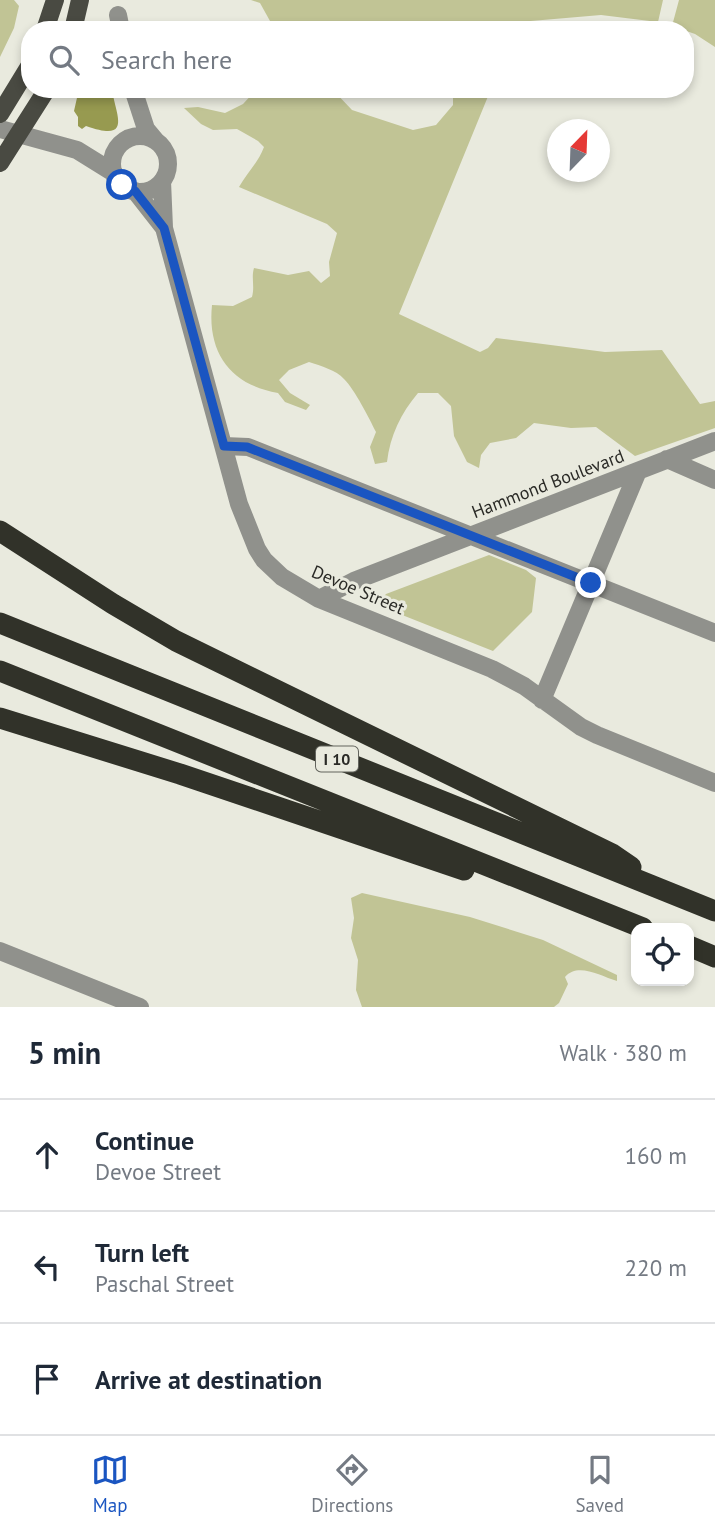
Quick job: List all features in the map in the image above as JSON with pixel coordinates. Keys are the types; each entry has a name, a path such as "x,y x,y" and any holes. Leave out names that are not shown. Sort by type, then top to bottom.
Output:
{"highway":[{"path":"0,531 176,641 612,854 674,894"},
{"name":"I 10","path":"0,624 715,911"},
{"name":"I 10","path":"0,671 631,923"},
{"path":"0,718 180,774 407,852 631,924"},
{"path":"694,948 715,957"}],"main road":[{"path":"48,21 55,0"},
{"path":"75,21 80,0"},
{"path":"0,114 21,80"},
{"path":"0,163 42,98"}],"street":[{"path":"114,173 113,159 134,125 135,98"},
{"path":"0,129 77,150 114,173 122,185 135,191 149,190 166,175 168,160 161,146 146,129 136,98"},
{"path":"77,150 143,136 156,141"},
{"name":"Devoe Street","path":"162,181 164,228 239,504 257,549 270,566 282,577 319,598 492,669 524,686 581,727 597,735 715,783"},
{"name":"Devoe Street","path":"135,191 164,228"},
{"name":"Hammond Boulevard","path":"319,598 715,440"},
{"path":"224,446 247,447 715,632"},
{"path":"667,459 715,480"},
{"path":"542,700 638,471"},
{"path":"0,951 140,1007"}],"shaded area":[{"path":"0,0 14,0 19,6 14,28 0,57"},
{"path":"251,0 663,0 658,21 601,15 531,21 270,21 260,3"},
{"path":"679,0 715,0 715,47 694,34 694,21 673,21"},
{"path":"77,98 114,98 118,123 111,131 86,126 82,129 78,126 78,117 74,111"},
{"path":"249,98 341,98 352,110 413,130 436,125 453,105 453,98 487,98 399,314 480,352 488,348 496,338 605,352 662,350 700,404 715,401 715,428 635,456 596,427 571,428 534,423 516,438 490,443 481,455 479,468 467,462 454,436 451,406 438,393 418,393 397,425 387,462 375,464 370,447 376,432 353,390 337,373 309,362 289,370 279,380 290,393 310,405 306,410 285,402 278,393 247,383 235,374 218,352 211,322 212,305 233,306 252,297 254,268 288,275 309,271 321,283 330,276 329,262 337,233 327,224 239,187 264,147 237,129 213,130 201,124 184,108 198,107 225,113"},
{"path":"489,555 526,570 536,578 532,612 493,651 387,609 380,601 386,594"},
{"path":"362,893 470,917 543,940 617,975 617,981 583,970 570,973 565,977 568,984 559,1003 554,1007 362,1007 356,990 358,960 351,938 354,918 351,898"}],"route":[{"path":"122,185 135,191 164,228 224,446 247,447 591,583"}]}
